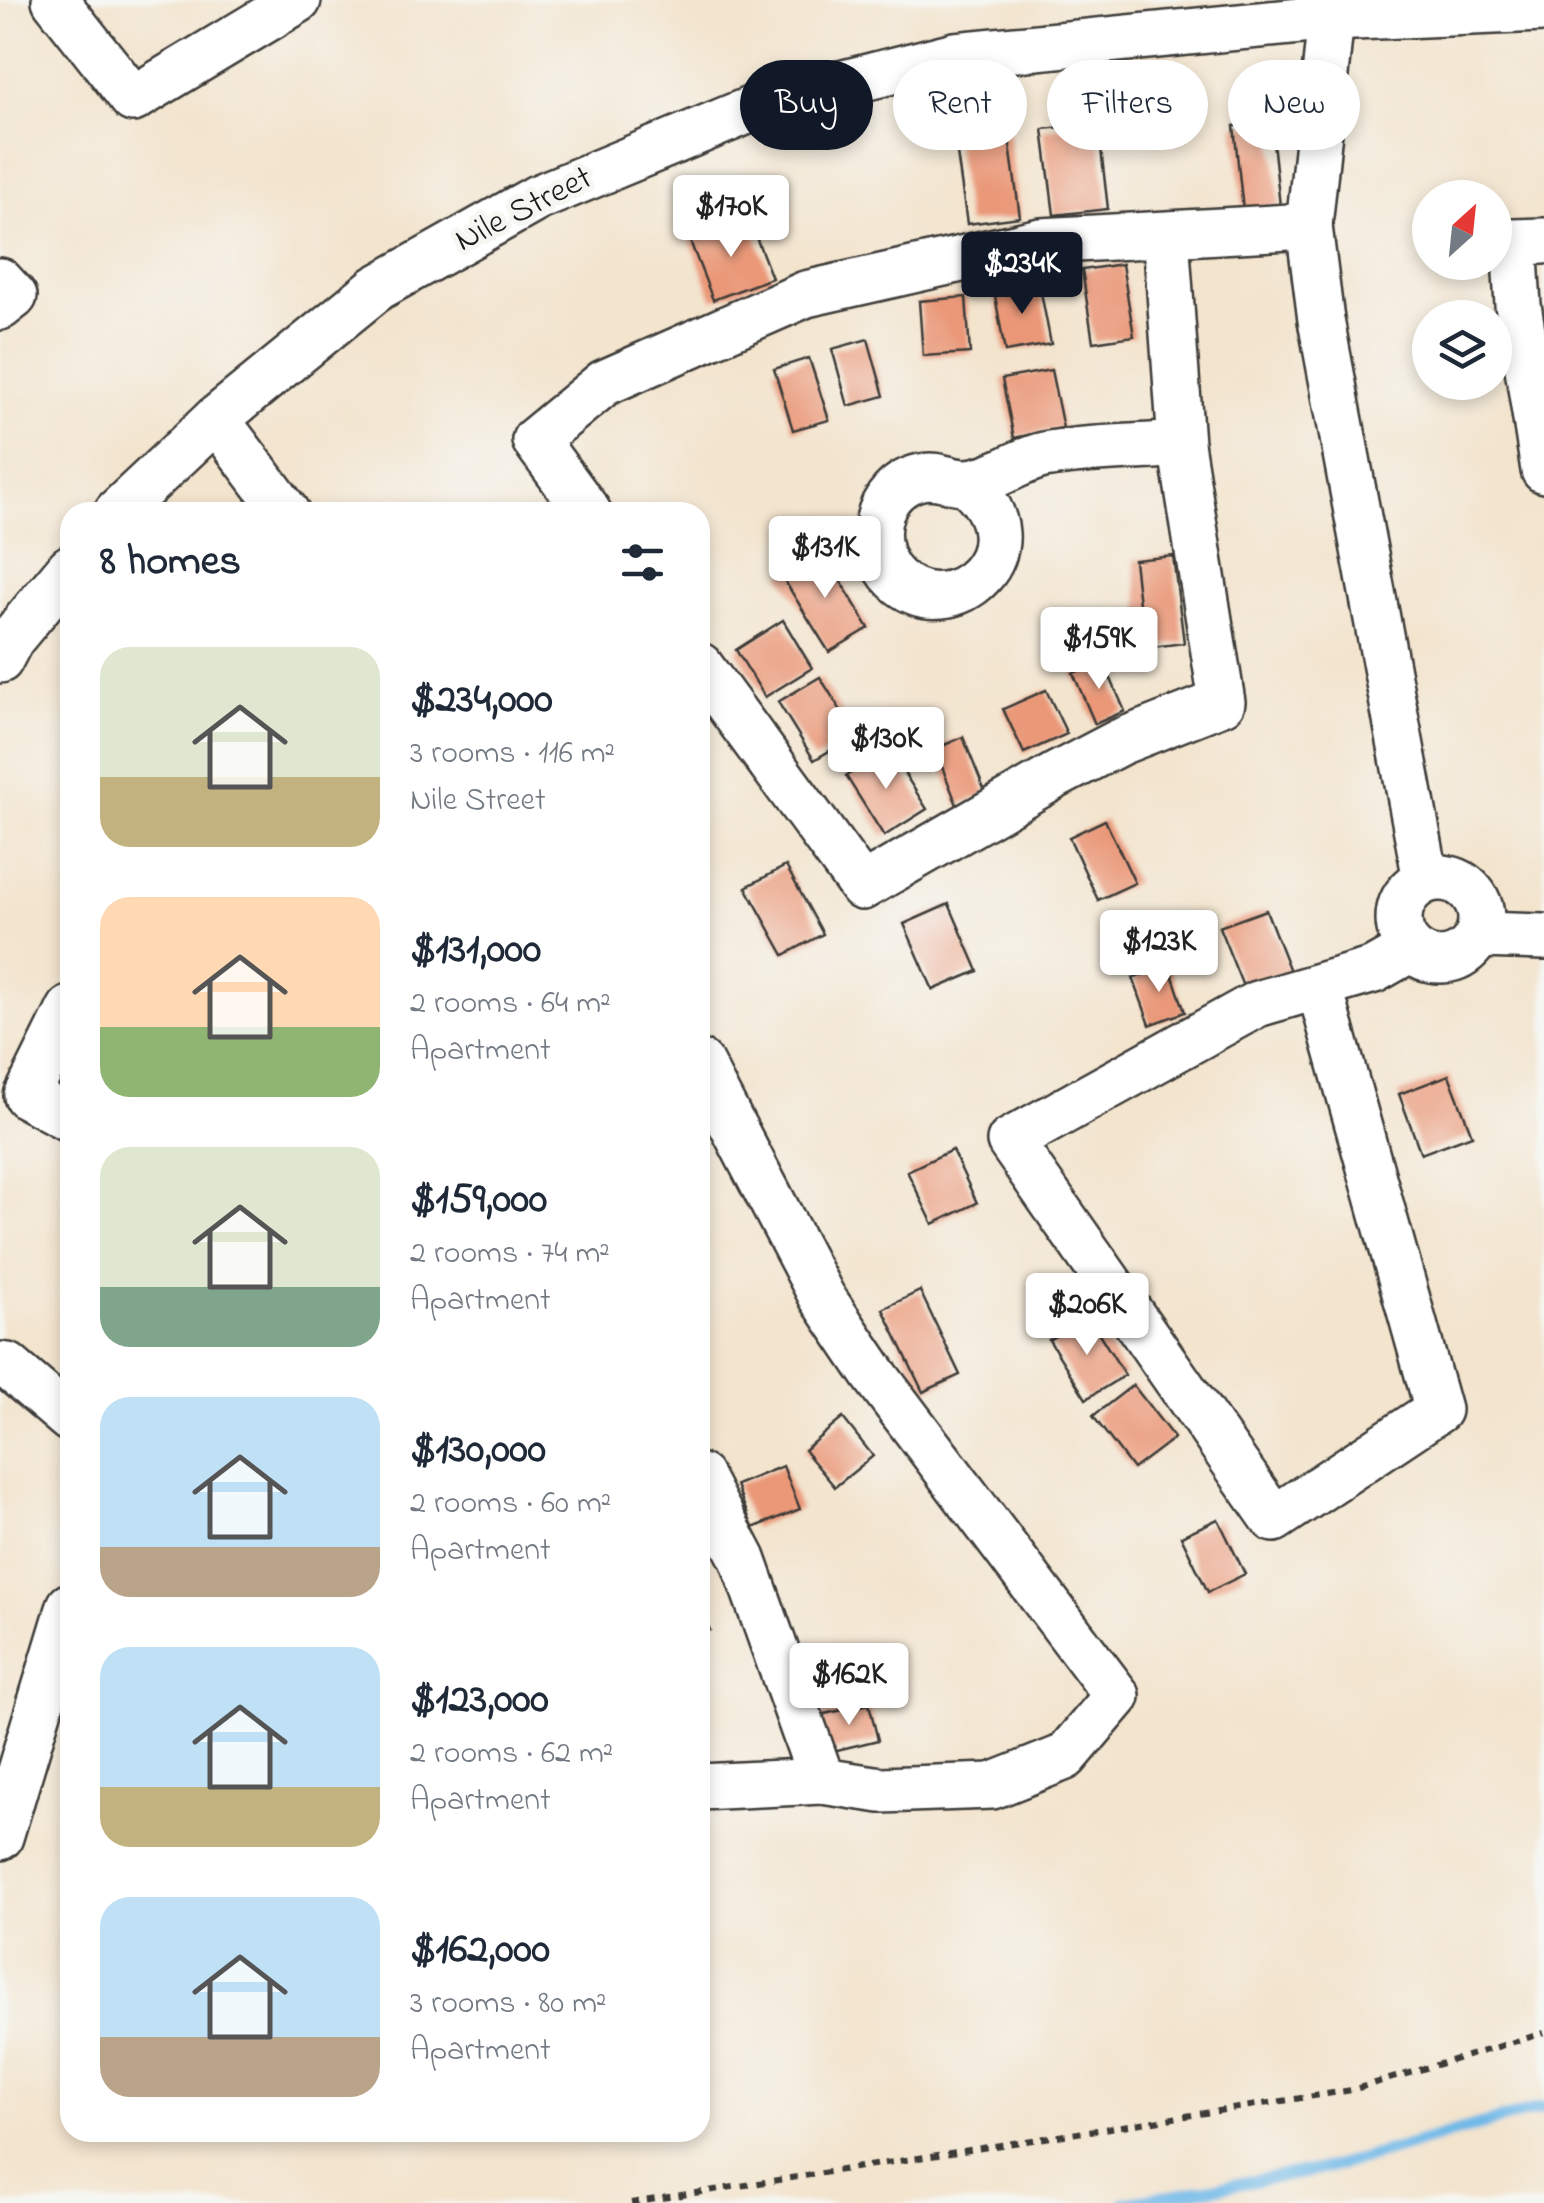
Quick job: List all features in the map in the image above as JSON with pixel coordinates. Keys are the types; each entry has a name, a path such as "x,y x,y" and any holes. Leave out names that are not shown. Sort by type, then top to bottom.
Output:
{"street":[{"path":"55,0 133,99 298,0"},
{"path":"1330,9 1309,226 1321,320 1426,880"},
{"name":"Nile Street","path":"127,502 216,419 377,288 538,198 769,102 956,55 1330,9 1544,9"},
{"path":"581,502 535,440 604,383 806,294 956,256 1041,240 1309,226"},
{"path":"710,680 862,887 1120,742 1222,702 1181,444 1166,236"},
{"path":"1529,242 1518,305 1544,470"},
{"path":"0,281 14,296 0,308"},
{"path":"216,419 278,502"},
{"path":"966,482 1044,455 1181,444"},
{"path":"0,660 11,639 60,580"},
{"path":"1450,878 1470,890 1481,911 1478,935 1466,951 1448,960 1428,959 1411,949 1400,931 1398,910 1408,891 1426,880 1450,878"},
{"path":"1478,935 1544,937"},
{"path":"1320,988 1438,1410 1274,1519 1010,1141 1257,1004 1374,970 1411,949"},
{"path":"60,1029 27,1096 60,1114"},
{"path":"710,1082 822,1296 874,1374 1116,1696 1065,1756 992,1786 881,1790 822,1781 710,1786"},
{"path":"0,1365 8,1366 60,1410"},
{"path":"710,1496 743,1560 822,1781"},
{"path":"0,1837 60,1639"}],"path":[{"path":"631,2203 1352,2090 1544,2032"}],"building":[{"path":"1043,129 1047,129 1047,150 1101,150 1108,209 1054,215"},
{"path":"957,150 1011,150 1020,217 967,224"},
{"path":"1237,150 1274,150 1280,206 1243,210"},
{"path":"749,219 772,278 713,300 690,241"},
{"path":"1122,264 1134,336 1093,342 1082,270"},
{"path":"1039,282 1051,344 1005,352 994,290"},
{"path":"966,297 970,353 923,356 919,301"},
{"path":"868,339 884,396 848,406 832,349"},
{"path":"809,358 829,420 793,430 774,369"},
{"path":"1051,370 1063,428 1014,438 1002,379"},
{"path":"822,550 869,628 829,652 781,575"},
{"path":"1173,556 1184,643 1144,648 1134,560"},
{"path":"783,620 812,668 765,697 736,650"},
{"path":"1103,661 1125,711 1095,724 1073,673"},
{"path":"820,677 856,735 814,760 778,702"},
{"path":"1046,690 1067,734 1024,753 1003,709"},
{"path":"963,737 986,794 957,805 935,749"},
{"path":"889,749 927,809 884,836 846,776"},
{"path":"1105,820 1135,883 1098,900 1069,837"},
{"path":"786,866 823,934 784,955 746,887"},
{"path":"949,904 978,971 933,990 904,924"},
{"path":"1266,910 1290,971 1244,989 1219,927"},
{"path":"1169,965 1185,1012 1150,1025 1133,978"},
{"path":"1449,1075 1472,1135 1421,1154 1399,1094"},
{"path":"952,1150 977,1203 933,1224 907,1171"},
{"path":"920,1291 960,1375 923,1392 883,1309"},
{"path":"1088,1316 1125,1375 1086,1399 1049,1340"},
{"path":"1133,1385 1174,1438 1133,1469 1093,1416"},
{"path":"843,1418 873,1456 835,1487 804,1450"},
{"path":"783,1466 800,1509 753,1528 736,1485"},
{"path":"1218,1519 1245,1574 1208,1592 1181,1536"},
{"path":"869,1704 878,1740 829,1752 820,1715"}],"waterway":[{"path":"1124,2203 1325,2169 1544,2107"}]}
